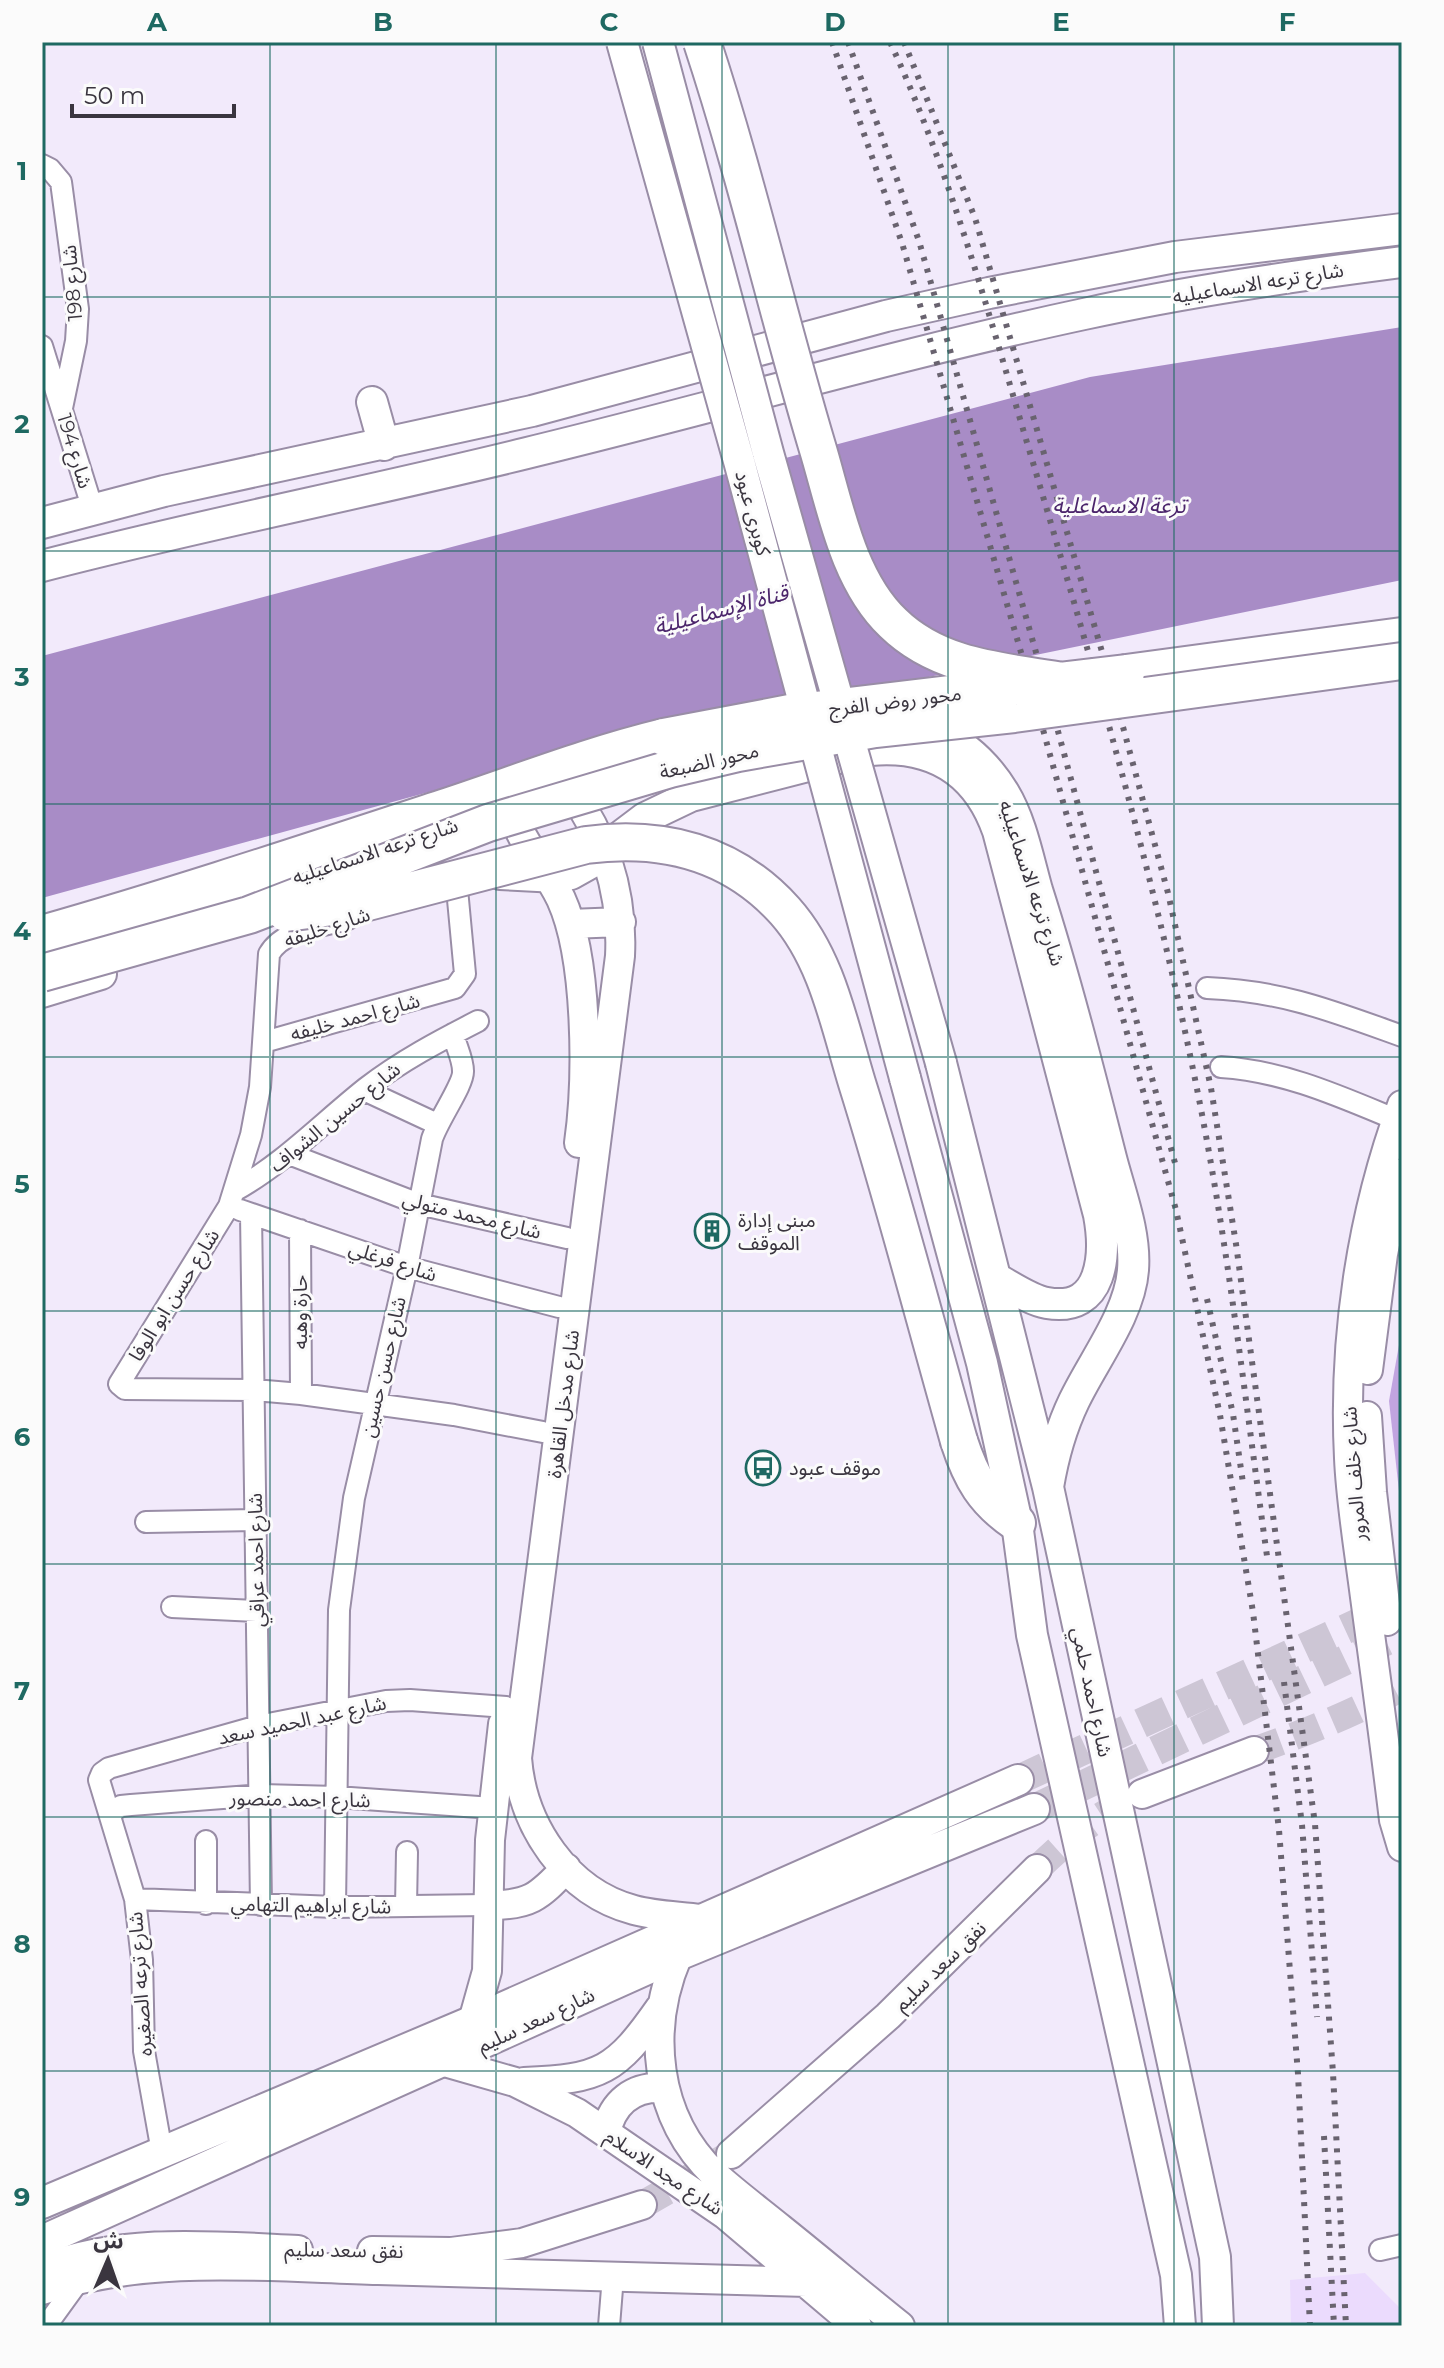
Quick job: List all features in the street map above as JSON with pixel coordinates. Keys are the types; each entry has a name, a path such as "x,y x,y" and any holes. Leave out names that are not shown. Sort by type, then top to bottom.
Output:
{"highway":[{"path":"702,42 734,143 798,383 845,538 867,587 895,625 947,658 967,665 1063,681"},
{"name":"محور روض الفرج","path":"664,737 790,713 1402,636"},
{"name":"محور الضبعة","path":"42,973 249,915 488,823 670,769 738,753 875,729 1014,714 1402,661"},
{"name":"محور الضبعة","path":"42,934 165,900 568,763 664,737"},
{"path":"249,915 364,903 586,845 613,842 640,841 694,851 719,861 754,883 784,910 815,955 873,1136 968,1467 993,1507 1017,1523"}],"main road":[{"name":"كوبرى عبود","path":"622,42 739,461 982,1363 1017,1523"},
{"name":"كوبرى عبود","path":"658,42 768,453 941,1063"},
{"name":"شارع ترعه الاسماعيليه","path":"42,523 164,491 532,411 886,316 1003,289 1175,257 1402,229"},
{"name":"شارع ترعه الاسماعيليه","path":"42,566 232,519 524,454 697,408 1086,313 1207,290 1402,262"},
{"path":"372,402 384,445"},
{"name":"شارع ترعه الاسماعيليه","path":"42,954 635,769 866,720 894,720 934,731 970,752 989,772 1005,795 1016,820 1099,1110 1134,1257 1127,1300 1065,1421 1048,1487"},
{"name":"شارع ترعه الاسماعيليه","path":"42,992 446,877 484,873 557,877 584,868 645,818 691,796 870,750 891,748 932,756 967,778 991,811 1099,1215 1103,1243 1098,1277 1076,1300 1057,1304 1039,1301 997,1279"},
{"name":"شارع احمد حلمي","path":"941,1063 1048,1487 1215,2257 1218,2326"},
{"path":"1017,1523 1032,1635 1176,2275 1180,2326"},
{"name":"شارع سعد سليم","path":"42,2203 473,2021 1018,1780"},
{"name":"شارع سعد سليم","path":"42,2241 678,1955 1034,1809"}],"street":[{"name":"شارع 198","path":"42,165 61,182 78,309 76,341 62,408"},
{"name":"شارع 194","path":"42,346 93,510"},
{"name":"شارع مدخل القاهرة","path":"570,789 604,849 615,886 621,922 618,977 560,1447 517,1758 522,1793 530,1818 543,1841 566,1868 590,1889 618,1905 649,1913 701,1919"},
{"name":"شارع مدخل القاهرة","path":"473,2021 487,1971 487,1905 493,1808 506,1707 560,1447 559,1307 581,1131 584,1062 581,994 570,924 560,897 522,838 511,808"},
{"name":"شارع خليفه","path":"232,1198 251,1135 260,1087 267,964 274,946 281,940 457,889 527,883 547,875"},
{"name":"شارع احمد خليفه","path":"264,1042 455,988 465,974 457,889"},
{"path":"570,924 621,922"},
{"path":"1207,988 1242,989 1299,1000 1402,1036"},
{"name":"شارع حسين الشواف","path":"232,1198 364,1090 407,1060 478,1021"},
{"name":"شارع حسن حسين","path":"335,1907 339,1610 354,1498 437,1124 463,1078 464,1069 453,1034"},
{"path":"1221,1067 1291,1078 1399,1112"},
{"path":"364,1090 437,1124"},
{"name":"شارع خلف المرور","path":"1399,1112 1371,1208 1361,1260 1353,1325 1349,1454 1394,1820 1402,1847"},
{"name":"شارع محمد متولي","path":"289,1154 419,1204 567,1238"},
{"name":"شارع خلف المرور","path":"1402,1162 1393,1196 1374,1311 1367,1409 1372,1492 1402,1753"},
{"name":"شارع فرغلي","path":"232,1198 251,1214 407,1267 559,1307"},
{"name":"شارع حسن ابو الوفا","path":"232,1198 119,1384 125,1389 254,1390"},
{"name":"شارع احمد عراقي","path":"251,1214 258,1726 262,1795 261,1905"},
{"name":"حارة وهبه","path":"300,1230 301,1394"},
{"path":"254,1390 454,1415 560,1447"},
{"path":"146,1522 255,1520"},
{"path":"172,1607 257,1611"},
{"name":"شارع عبد الحميد سعد","path":"102,1773 109,1768 258,1726 398,1700 506,1707"},
{"path":"1142,1794 1254,1751"},
{"name":"شارع ترعه الصغيره","path":"102,1773 99,1780 135,1899 142,1960 144,2051 162,2152"},
{"name":"شارع احمد منصور","path":"110,1813 121,1806 262,1795 493,1808"},
{"path":"206,1841 206,1904"},
{"path":"406,1906 407,1852"},
{"path":"487,1905 510,1906 531,1900 548,1888 566,1868"},
{"name":"نفق سعد سليم","path":"731,2154 888,2016 1037,1869"},
{"name":"شارع ابراهيم التهامي","path":"135,1899 335,1907 487,1905"},
{"name":"شارع مجد الاسلام","path":"678,1955 661,2007 658,2048 664,2088 682,2133 715,2175 900,2326"},
{"path":"515,2082 562,2080 597,2073 627,2053 661,2007"},
{"name":"شارع مجد الاسلام","path":"445,2062 515,2082 547,2096 606,2132 726,2215 857,2326"},
{"path":"606,2132 613,2110 630,2094 641,2089 664,2088"},
{"name":"نفق سعد سليم","path":"42,2269 67,2259 105,2252 185,2245 451,2252 522,2243 642,2205"},
{"path":"1380,2250 1402,2245"},
{"path":"42,2290 133,2269 233,2267 807,2282"},
{"path":"609,2326 613,2276"},
{"path":"46,2326 61,2301 80,2279"}],"shaded area":[{"path":"1402,1328 1402,1518 1389,1401"},
{"path":"1365,2273 1402,2310 1402,2326 1291,2326 1290,2280"}],"water":[{"name":"ترعة الاسماعلية","path":"1402,327 1402,580 611,742 42,898 42,656 1090,377"}],"tunnel":[{"path":"1018,1780 1402,1603"},
{"path":"1034,1809 1402,1633"},
{"path":"1254,1751 1329,1722 1402,1687"},
{"path":"1037,1869 1084,1828 1136,1797"},
{"path":"642,2205 728,2156"}],"railway":[{"path":"832,42 902,243 1034,697 1176,1210 1220,1415 1253,1612 1279,1830 1298,2074 1310,2326"},
{"path":"848,42 919,241 1049,698 1175,1163"},
{"path":"890,42 913,93 970,251 1079,621 1143,854 1208,1147 1267,1556"},
{"path":"904,42 975,218 1110,679 1168,893 1211,1088 1236,1244 1315,1824 1333,2073 1346,2326"},
{"path":"1207,1299 1233,1414 1243,1483"},
{"path":"1284,1682 1302,1825 1317,2017"},
{"path":"1324,2136 1334,2326"}],"place":[{"name":"مبنى إدارة الموقف","path":"712,1231"},
{"name":"موقف عبود","path":"763,1468"}],"water label":[{"name":"قناة الإسماعيلية","path":"721,609"}]}
